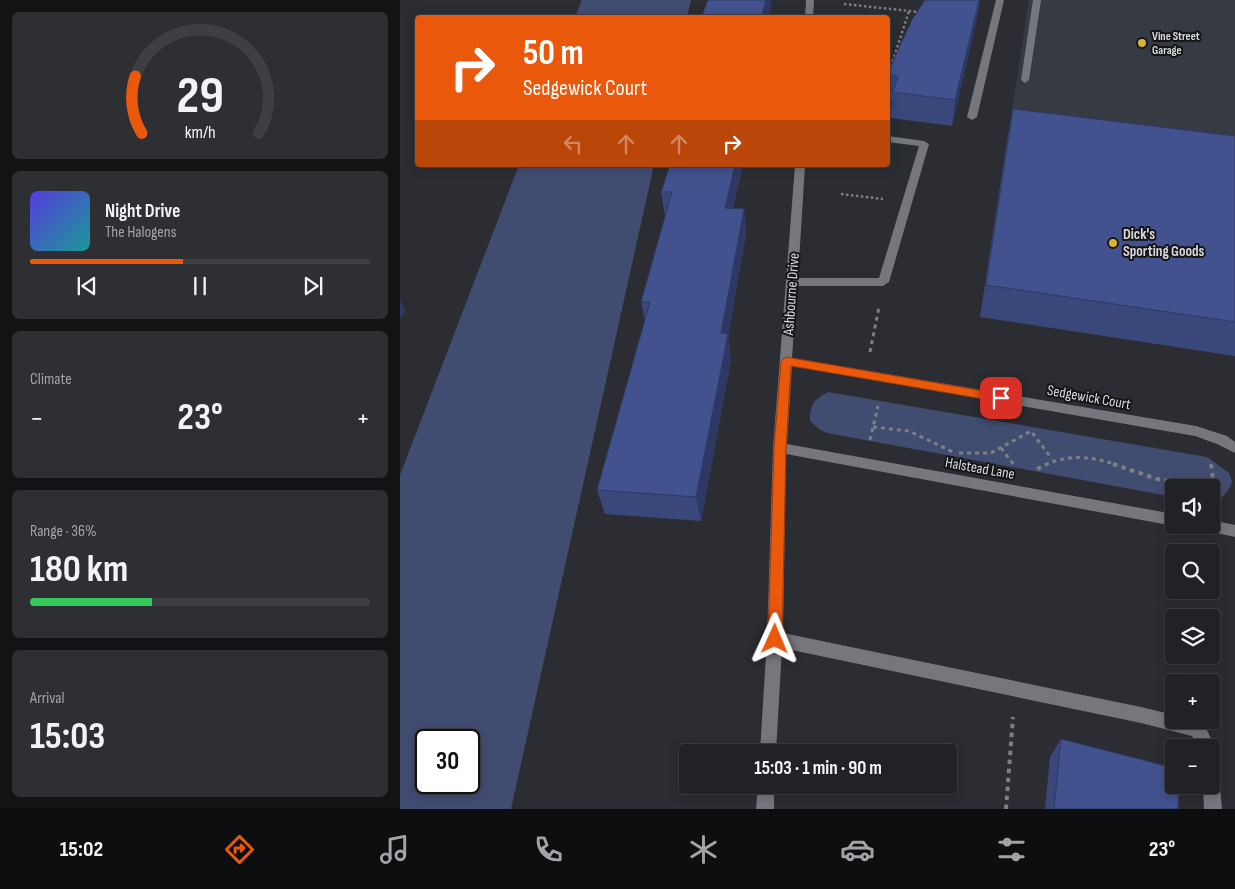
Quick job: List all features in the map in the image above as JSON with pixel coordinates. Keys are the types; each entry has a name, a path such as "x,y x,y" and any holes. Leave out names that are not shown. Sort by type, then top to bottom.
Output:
{"street":[{"path":"810,0 810,15"},
{"path":"972,117 1000,0"},
{"path":"1026,80 1037,0"},
{"path":"792,282 883,282 924,144 890,139"},
{"name":"Ashbourne Drive","path":"768,744 775,639 780,448 800,167"},
{"name":"Sedgewick Court","path":"786,361 1196,431 1222,440 1235,448"},
{"name":"Halstead Lane","path":"780,448 1165,518"},
{"path":"1220,528 1235,531"},
{"path":"775,639 1141,715 1197,730 1202,739"},
{"path":"765,809 766,794"},
{"path":"1212,794 1212,809"}],"path":[{"path":"844,4 927,13"},
{"path":"890,70 909,11"},
{"path":"841,194 907,201"},
{"path":"870,354 881,299"},
{"path":"868,448 878,406"},
{"path":"873,427 909,432 954,452 990,454 1031,431 1052,460"},
{"path":"1030,473 1052,460 1090,457 1165,480"},
{"path":"1211,460 1213,479"},
{"path":"1006,809 1014,709"}],"shaded area":[{"path":"582,0 691,0 687,15 576,15"},
{"path":"1029,0 1235,0 1235,356 980,317"},
{"path":"518,167 654,167 511,809 400,809 400,475"},
{"path":"828,392 1207,457 1229,473 1232,482 1229,489 1220,498 1220,479 1165,479 1165,495 827,433 810,421 812,406 819,397"}],"building":[{"path":"708,0 766,0 762,15 702,15"},
{"path":"925,0 979,0 955,100 892,92 898,77 890,75 890,69 913,18"},
{"name":"Dick's Sporting Goods","path":"1013,109 1235,136 1235,322 986,285"},
{"path":"669,167 735,167 725,208 744,209 721,333 728,334 696,497 597,490 650,302 641,302 672,192 661,192"},
{"path":"1061,739 1165,766 1165,794 1179,794 1178,809 1054,809"}],"place":[{"name":"Vine Street Garage","path":"1142,43"},
{"name":"Dick's Sporting Goods","path":"1113,243"}],"route":[{"path":"775,639 780,448 786,361 1001,398"}]}
